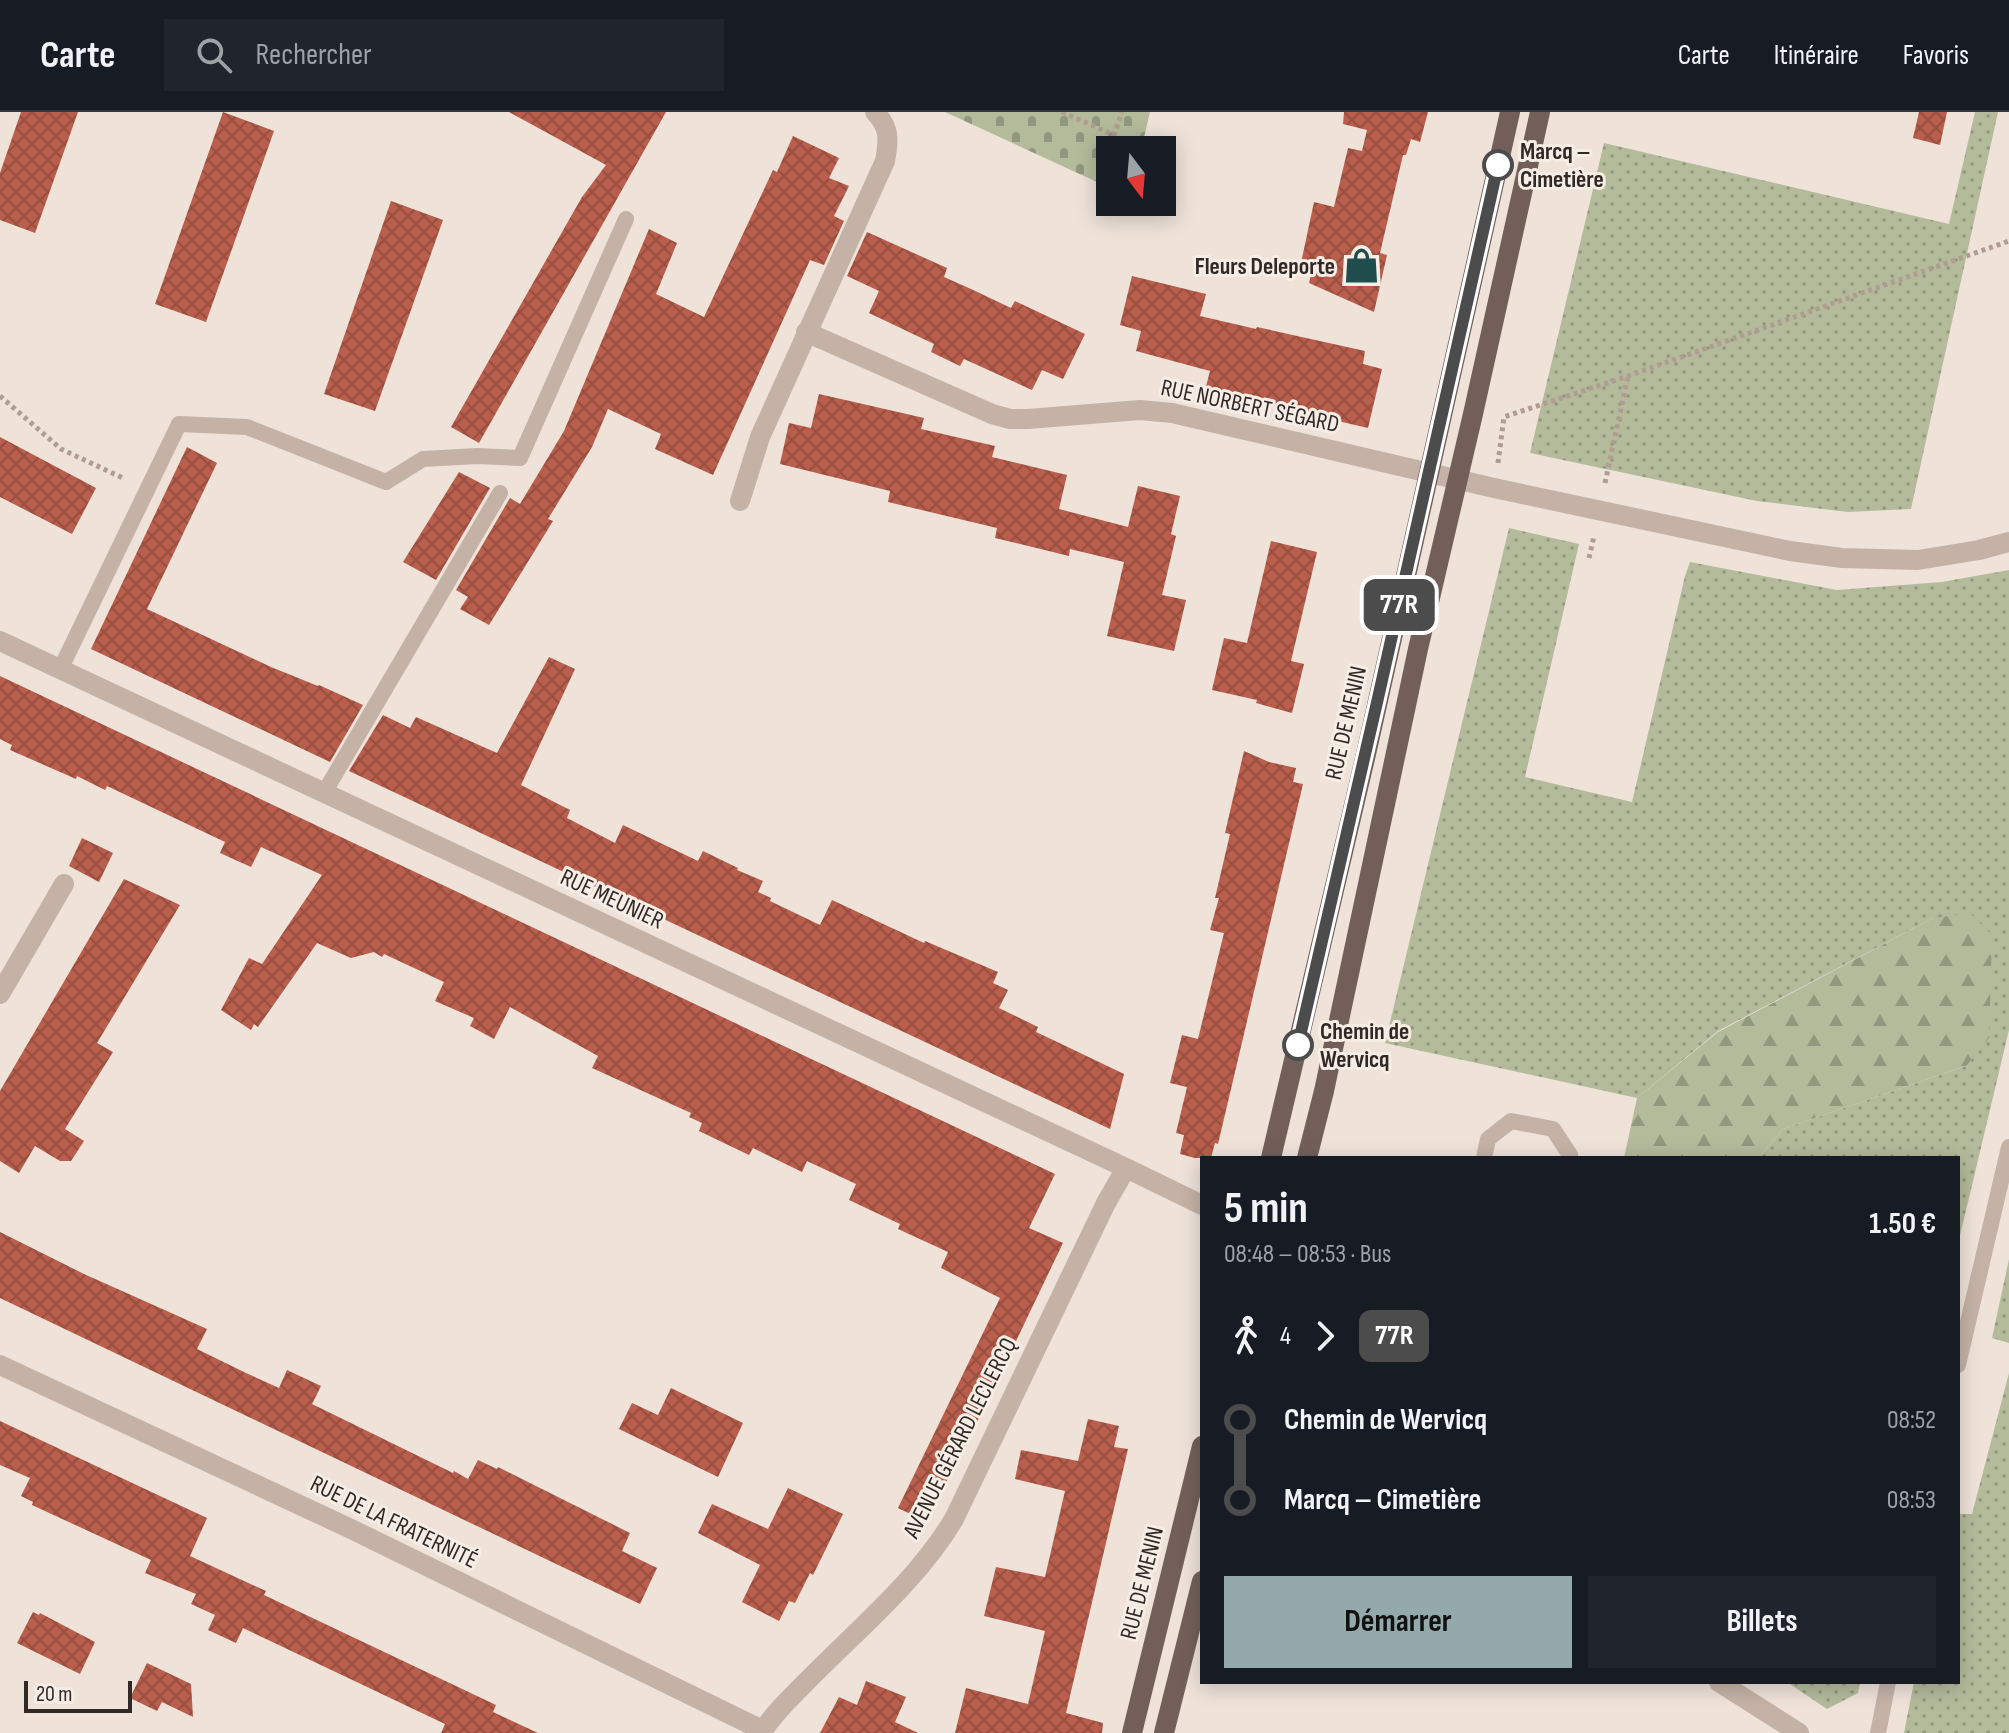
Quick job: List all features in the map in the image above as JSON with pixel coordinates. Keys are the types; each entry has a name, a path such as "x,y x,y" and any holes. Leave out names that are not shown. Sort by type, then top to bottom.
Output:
{"main road":[{"name":"RUE DE MENIN","path":"1271,1156 1510,112"},
{"path":"1308,1156 1540,112"},
{"name":"RUE DE MENIN","path":"1132,1733 1200,1454"},
{"path":"1164,1733 1200,1589"}],"street":[{"path":"740,501 760,437 885,161 888,136 884,123 875,112"},
{"name":"RUE NORBERT SÉGARD","path":"806,332 1001,417 1028,419 1122,411 1172,413 1494,488 1790,551 1842,558 1918,560 2009,542"},
{"name":"RUE MEUNIER","path":"0,641 1200,1204"},
{"path":"0,994 64,884"},
{"name":"AVENUE GÉRARD LECLERCQ","path":"762,1732 784,1704 904,1584 940,1541 954,1519 1106,1203 1126,1168"},
{"name":"RUE DE LA FRATERNITÉ","path":"0,1365 349,1528 762,1732"},
{"path":"1722,1684 1799,1733"}],"lane":[{"path":"60,670 179,424 247,427 386,482 423,459 477,456 520,458 626,219"},
{"path":"324,793 500,493"},
{"path":"1484,1156 1488,1139 1511,1121 1553,1129 1570,1156"},
{"path":"1960,1356 2009,1147"},
{"path":"1878,1733 1888,1684"}],"path":[{"path":"1062,112 1114,135 1122,112"},
{"path":"1494,488 1504,417 2009,241"},
{"path":"1589,558 1628,376"},
{"path":"0,396 61,449 147,490"}],"green space":[{"path":"945,112 1150,112 1144,136 1096,136 1096,182"},
{"path":"1975,112 1998,112 1911,509 1848,512 1757,501 1530,453 1604,143 1949,224"},
{"path":"1509,528 1579,544 1525,777 1632,802 1690,562 1837,590 1942,582 2009,570 2009,1030 1960,1236 1960,1156 1761,1156 1783,1129 1966,1066 1933,918 1718,1031 1637,1098 1385,1043"},
{"path":"1970,913 1992,935 1989,1038 1966,1066 1783,1129 1761,1156 1624,1156 1637,1098 1718,1032 1933,918"},
{"path":"2009,1259 2009,1343 1992,1338"},
{"path":"2009,1373 2009,1733 1904,1733 1914,1684 1960,1684 1960,1514 1972,1514"},
{"path":"1790,1684 1860,1684 1858,1693 1827,1709"}],"building":[{"path":"21,112 78,112 35,233 0,220 0,173"},
{"path":"223,112 274,131 206,322 155,304"},
{"path":"509,112 666,112 479,443 451,427 582,197 606,165"},
{"path":"1344,112 1428,112 1420,142 1411,139 1406,155 1403,155 1380,253 1387,255 1374,312 1309,283 1313,266 1301,263 1314,202 1334,207 1348,148 1362,151 1367,130 1343,124"},
{"path":"1919,112 1947,112 1940,145 1913,138"},
{"path":"793,136 839,158 829,178 849,186 834,216 844,221 824,265 810,260 713,475 655,449 661,434 608,409 592,447 548,519 553,521 489,625 460,609 468,597 456,590 510,498 520,504 564,431 649,229 677,243 656,294 704,317 773,170 777,172"},
{"path":"391,201 443,220 375,411 324,394"},
{"path":"867,232 947,268 944,277 1011,308 1015,301 1085,334 1063,379 1042,370 1032,390 964,359 960,366 931,352 934,344 869,313 879,291 847,276"},
{"path":"1132,276 1206,294 1200,316 1365,351 1363,364 1382,369 1368,428 1205,390 1210,371 1136,351 1141,331 1120,325"},
{"path":"819,394 924,418 921,429 995,446 992,457 1067,475 1059,509 1128,527 1138,486 1180,496 1171,534 1176,536 1162,595 1186,600 1174,651 1107,636 1124,562 1070,549 1069,556 995,538 997,528 888,502 890,491 780,464 789,423 811,428"},
{"path":"0,437 96,488 72,534 0,497"},
{"path":"187,447 217,463 147,609 271,667 363,705 330,762 91,649"},
{"path":"459,472 490,488 436,580 403,562"},
{"path":"1271,541 1317,552 1291,661 1304,664 1292,713 1256,703 1257,700 1212,690 1224,638 1247,643"},
{"path":"549,657 575,669 521,785 570,810 567,818 615,843 623,825 698,861 703,851 763,881 758,892 820,925 832,900 924,943 998,972 993,983 1008,990 999,1008 1038,1027 1036,1032 1124,1074 1110,1129 349,771 383,715 410,728 416,717 497,753"},
{"path":"0,676 1055,1174 1029,1228 1063,1243 982,1412 925,1521 898,1508 1000,1298 941,1268 948,1252 898,1229 900,1224 849,1200 856,1184 807,1161 802,1172 753,1148 749,1155 699,1131 702,1123 689,1117 691,1113 592,1068 598,1056 510,1007 494,1039 470,1026 474,1018 435,1001 444,982 384,954 382,957 374,952 351,958 317,943 258,1027 254,1024 251,1030 221,1010 249,958 262,964 322,875 261,847 251,867 220,853 225,842 107,786 105,790 10,750 12,745 0,739"},
{"path":"1244,751 1269,762 1296,768 1293,782 1303,784 1218,1144 1215,1143 1212,1156 1195,1158 1180,1154 1184,1135 1176,1133 1187,1087 1170,1083 1182,1035 1198,1039 1224,933 1210,930 1230,834 1225,833"},
{"path":"82,838 113,853 99,882 69,866"},
{"path":"124,879 180,905 97,1043 113,1052 65,1129 84,1141 71,1161 60,1161 35,1146 19,1173 0,1161 0,1091"},
{"path":"0,1232 207,1329 197,1349 246,1373 279,1388 287,1370 321,1386 312,1404 453,1473 468,1479 478,1460 630,1533 622,1551 657,1568 640,1604 0,1298"},
{"path":"671,1388 743,1423 718,1477 619,1429 632,1403 658,1415"},
{"path":"1088,1419 1119,1426 1114,1447 1128,1449 1066,1713 1103,1723 1102,1733 955,1733 966,1688 1028,1704 1045,1631 984,1616 996,1567 1045,1577 1065,1491 1015,1479 1021,1450 1078,1461"},
{"path":"0,1421 207,1518 190,1556 266,1591 264,1595 496,1705 493,1712 538,1733 441,1733 445,1724 243,1628 236,1643 208,1630 215,1615 191,1604 196,1594 145,1573 151,1560 32,1505 33,1502 21,1496 30,1478 0,1465"},
{"path":"788,1488 843,1514 813,1575 810,1573 795,1603 789,1601 779,1621 742,1602 760,1565 698,1533 712,1504 768,1529"},
{"path":"33,1612 95,1642 80,1674 17,1643"},
{"path":"147,1663 191,1684 193,1717 162,1702 157,1711 130,1698"},
{"path":"866,1681 906,1697 895,1722 918,1733 820,1733 839,1697 857,1705"}],"bus line":[{"name":"77R","path":"1298,1045 1498,165"}],"place":[{"name":"Marcq – Cimetière","path":"1498,165"},
{"name":"Fleurs Deleporte","path":"1361,266"},
{"name":"Chemin de Wervicq","path":"1298,1045"}]}
